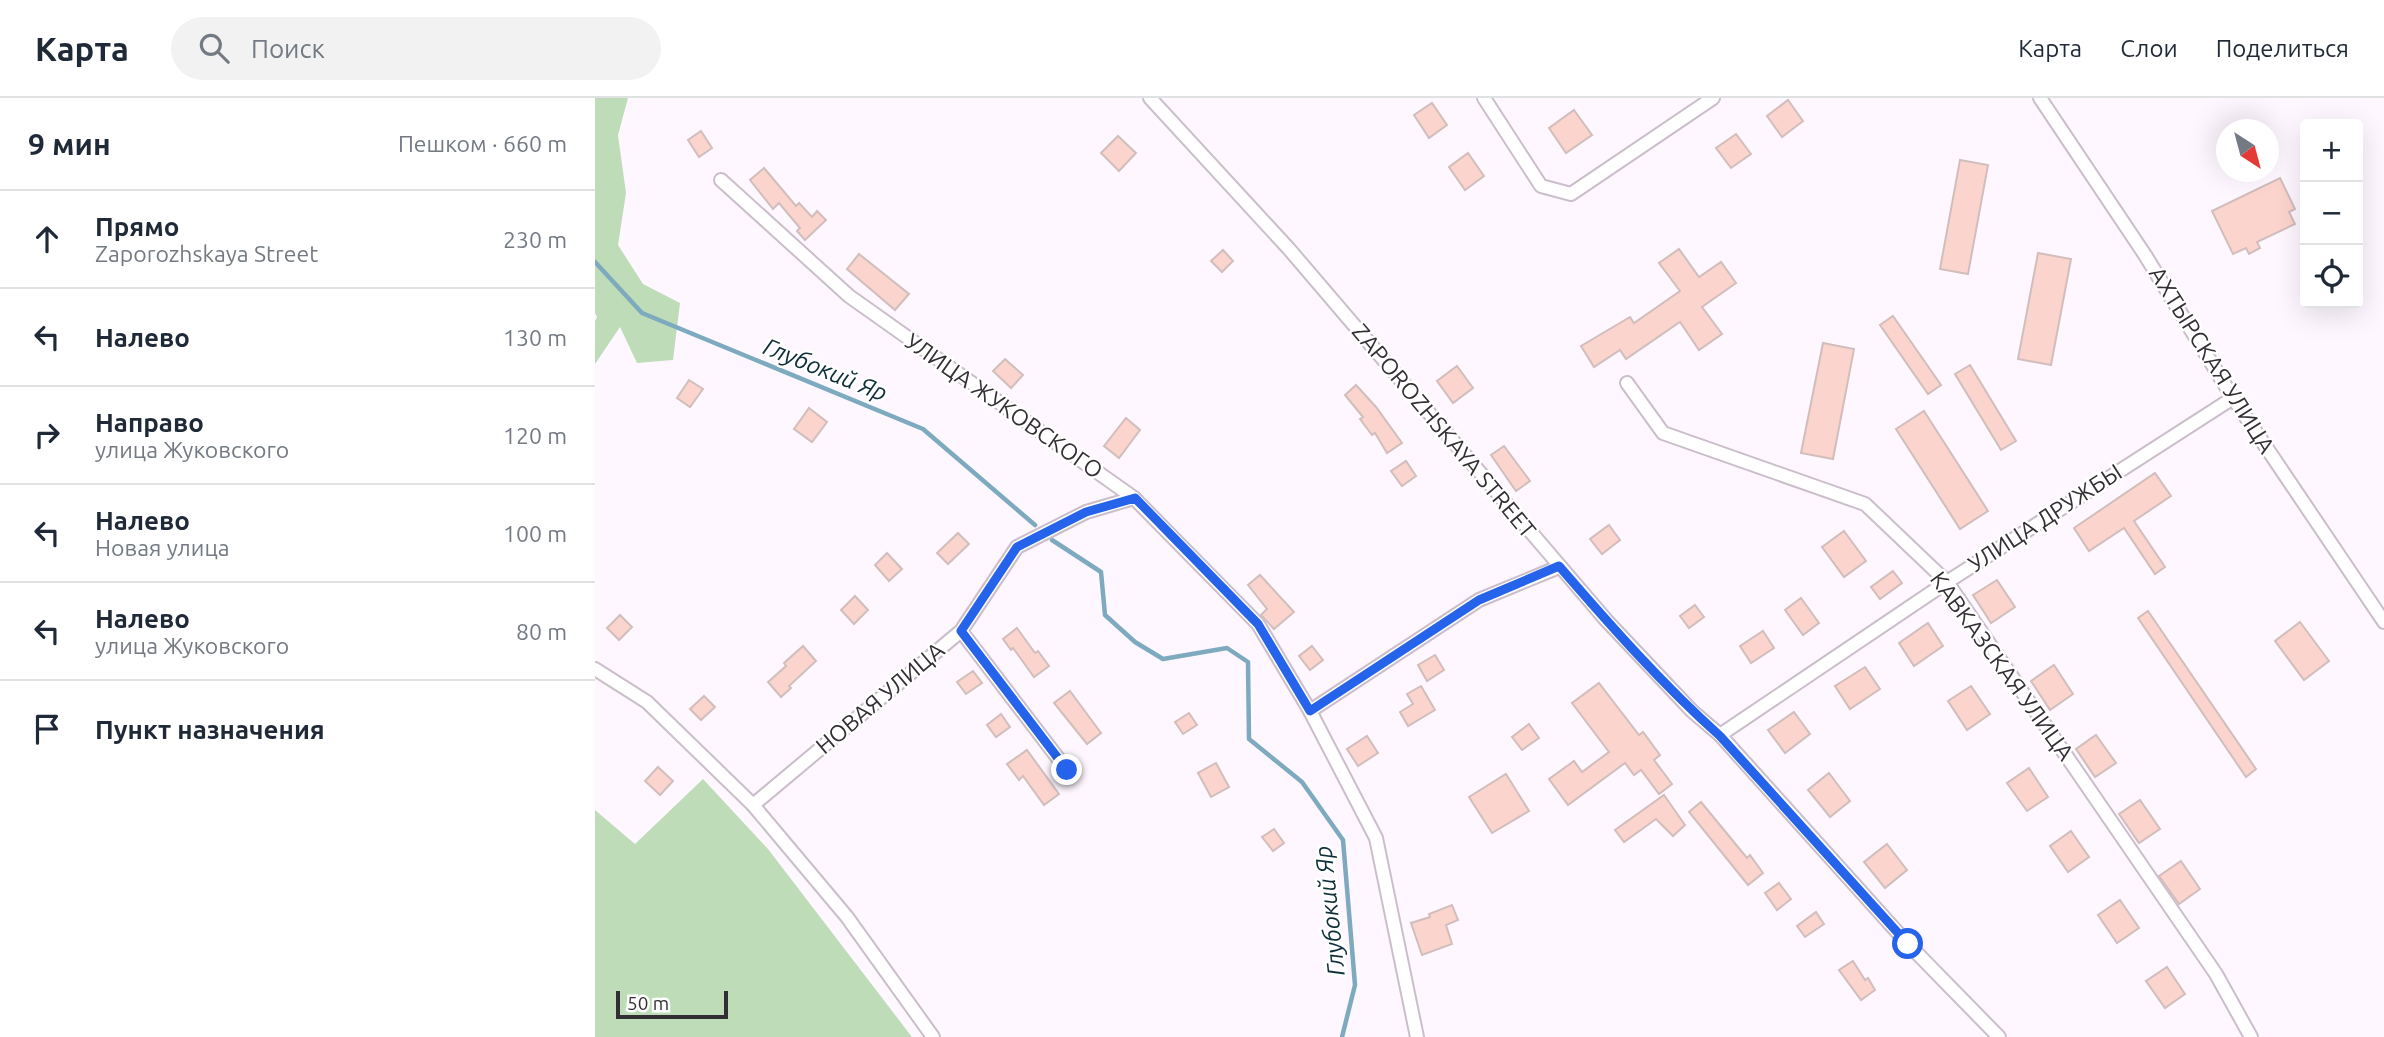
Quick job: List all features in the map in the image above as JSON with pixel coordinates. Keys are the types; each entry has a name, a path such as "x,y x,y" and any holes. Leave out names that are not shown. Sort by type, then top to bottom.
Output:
{"street":[{"name":"ZAPOROZHSKAYA STREET","path":"1150,98 1289,249 1625,640 1692,711 1720,736 1908,944 1999,1037"},
{"path":"1484,98 1541,186 1571,194 1713,98"},
{"name":"АХТЫРСКАЯ УЛИЦА","path":"2041,98 2145,255 2233,398 2384,622"},
{"name":"УЛИЦА ЖУКОВСКОГО","path":"721,180 849,296 1135,498 1258,624 1310,711 1376,838 1417,1037"},
{"name":"КАВКАЗСКАЯ УЛИЦА","path":"1627,383 1663,433 1865,504 1947,582 2216,974 2251,1037"},
{"name":"УЛИЦА ДРУЖБЫ","path":"1720,736 1947,582 2233,398"},
{"name":"НОВАЯ УЛИЦА","path":"753,805 961,631 1017,547 1086,512 1135,498"},
{"path":"1310,711 1479,600 1559,566"},
{"path":"961,631 1067,770"},
{"path":"595,669 647,702 753,805 847,917 933,1037"}],"green space":[{"path":"595,98 628,98 618,135 626,193 618,245 643,284 680,303 673,360 637,363 620,327 595,364"},
{"path":"703,779 768,849 912,1037 595,1037 595,810 635,844"}],"building":[{"path":"1788,100 1803,121 1782,137 1767,116"},
{"path":"1432,103 1447,125 1429,138 1414,115"},
{"path":"1574,110 1592,135 1566,153 1549,128"},
{"path":"701,131 712,148 699,157 688,140"},
{"path":"1736,134 1751,154 1731,168 1716,148"},
{"path":"1118,136 1136,153 1119,171 1101,153"},
{"path":"1468,153 1484,176 1465,190 1449,167"},
{"path":"1960,160 1988,165 1968,274 1940,269"},
{"path":"764,168 796,206 799,203 812,217 817,211 826,220 805,240 797,231 800,228 779,203 773,209 750,180"},
{"path":"2279,178 2295,209 2289,212 2295,224 2257,242 2260,248 2249,254 2246,248 2233,254 2212,211 2272,182 2279,182"},
{"path":"1679,249 1699,277 1721,262 1736,283 1702,307 1722,334 1699,350 1680,322 1626,359 1620,350 1594,367 1581,346 1630,317 1634,323 1680,291 1659,263"},
{"path":"1223,250 1233,261 1222,272 1211,261"},
{"path":"2038,253 2071,259 2051,365 2018,359"},
{"path":"859,254 909,294 895,310 847,269"},
{"path":"1893,316 1941,385 1928,394 1880,325"},
{"path":"1823,343 1854,349 1833,459 1801,453"},
{"path":"1005,359 1023,375 1011,388 993,371"},
{"path":"1970,365 2016,441 2001,450 1955,374"},
{"path":"1457,366 1473,388 1453,403 1437,381"},
{"path":"689,380 703,389 690,407 677,398"},
{"path":"1356,385 1402,443 1387,453 1345,395"},
{"path":"809,408 827,422 812,442 794,429"},
{"path":"1924,411 1988,511 1960,529 1896,429"},
{"path":"1126,418 1140,430 1119,458 1104,446"},
{"path":"1504,446 1530,481 1516,491 1491,455"},
{"path":"1406,461 1416,476 1402,486 1391,471"},
{"path":"2155,473 2171,496 2134,521 2165,567 2155,574 2124,528 2089,551 2074,528"},
{"path":"1609,525 1620,540 1602,554 1590,539"},
{"path":"1844,531 1866,561 1844,577 1822,547"},
{"path":"958,533 969,544 948,564 937,553"},
{"path":"887,553 902,569 889,581 875,565"},
{"path":"1893,571 1902,583 1880,599 1871,587"},
{"path":"1260,575 1294,612 1274,629 1261,615 1267,609 1248,585"},
{"path":"1997,580 2015,607 1991,623 1973,595"},
{"path":"855,596 868,610 854,624 841,610"},
{"path":"1801,598 1819,623 1803,635 1785,610"},
{"path":"1695,605 1704,617 1689,628 1680,616"},
{"path":"2148,611 2256,769 2246,777 2138,618"},
{"path":"620,615 632,627 619,640 607,628"},
{"path":"2300,622 2329,661 2304,680 2275,641"},
{"path":"1928,623 1943,646 1914,666 1899,643"},
{"path":"1017,628 1035,653 1038,651 1049,666 1034,677 1003,639"},
{"path":"1763,631 1774,648 1751,663 1740,646"},
{"path":"803,646 816,661 781,697 768,682"},
{"path":"1312,646 1323,660 1310,670 1299,656"},
{"path":"1435,655 1444,670 1427,681 1418,665"},
{"path":"2054,665 2073,694 2050,710 2031,681"},
{"path":"1865,667 1880,689 1850,709 1835,686"},
{"path":"973,671 982,683 966,694 957,682"},
{"path":"1599,683 1639,735 1643,732 1660,755 1654,760 1672,784 1659,794 1641,770 1634,775 1625,763 1568,805 1549,779 1574,761 1582,772 1609,752 1572,703"},
{"path":"1421,686 1435,710 1408,726 1400,712 1413,704 1407,694"},
{"path":"1971,686 1990,714 1967,730 1948,701"},
{"path":"1070,691 1101,733 1087,744 1054,703"},
{"path":"704,696 715,707 701,720 690,709"},
{"path":"1794,712 1810,734 1785,753 1768,730"},
{"path":"1189,713 1197,725 1183,734 1175,722"},
{"path":"1001,714 1010,727 996,737 987,725"},
{"path":"1529,724 1539,738 1522,750 1512,737"},
{"path":"2096,735 2116,763 2095,777 2076,749"},
{"path":"1367,736 1378,753 1358,766 1347,749"},
{"path":"1027,750 1059,794 1044,805 1023,776 1019,780 1007,764"},
{"path":"1216,763 1229,787 1211,797 1198,773"},
{"path":"658,767 673,781 660,795 645,781"},
{"path":"2029,768 2048,797 2027,811 2007,783"},
{"path":"1829,773 1850,801 1830,817 1808,790"},
{"path":"1506,774 1529,811 1492,833 1469,797"},
{"path":"1664,795 1685,825 1673,836 1656,819 1624,842 1615,830"},
{"path":"2140,800 2160,829 2139,843 2119,814"},
{"path":"1701,802 1747,858 1750,855 1763,873 1748,885 1689,812"},
{"path":"1274,829 1284,843 1273,851 1262,837"},
{"path":"2071,831 2089,857 2068,872 2050,846"},
{"path":"1887,844 1907,870 1885,888 1864,862"},
{"path":"2181,861 2200,889 2179,904 2159,876"},
{"path":"1779,883 1791,899 1777,910 1765,893"},
{"path":"2120,900 2139,928 2117,943 2098,915"},
{"path":"1452,905 1458,920 1446,925 1452,944 1422,955 1411,923 1430,917 1429,914"},
{"path":"1816,912 1824,924 1805,937 1797,926"},
{"path":"1853,961 1875,990 1861,1000 1839,970"},
{"path":"2167,967 2185,994 2165,1008 2146,981"}],"waterway":[{"name":"Глубокий Яр","path":"595,262 642,313 923,429 1035,525"},
{"name":"Глубокий Яр","path":"1052,540 1101,572 1105,615 1135,642 1163,659 1227,648 1248,662 1249,739 1302,782 1343,840 1355,985 1342,1037"}],"route":[{"path":"1067,770 961,631 1017,547 1086,512 1135,498 1258,624 1310,711 1479,600 1559,566 1692,711 1720,736 1908,944"}]}
